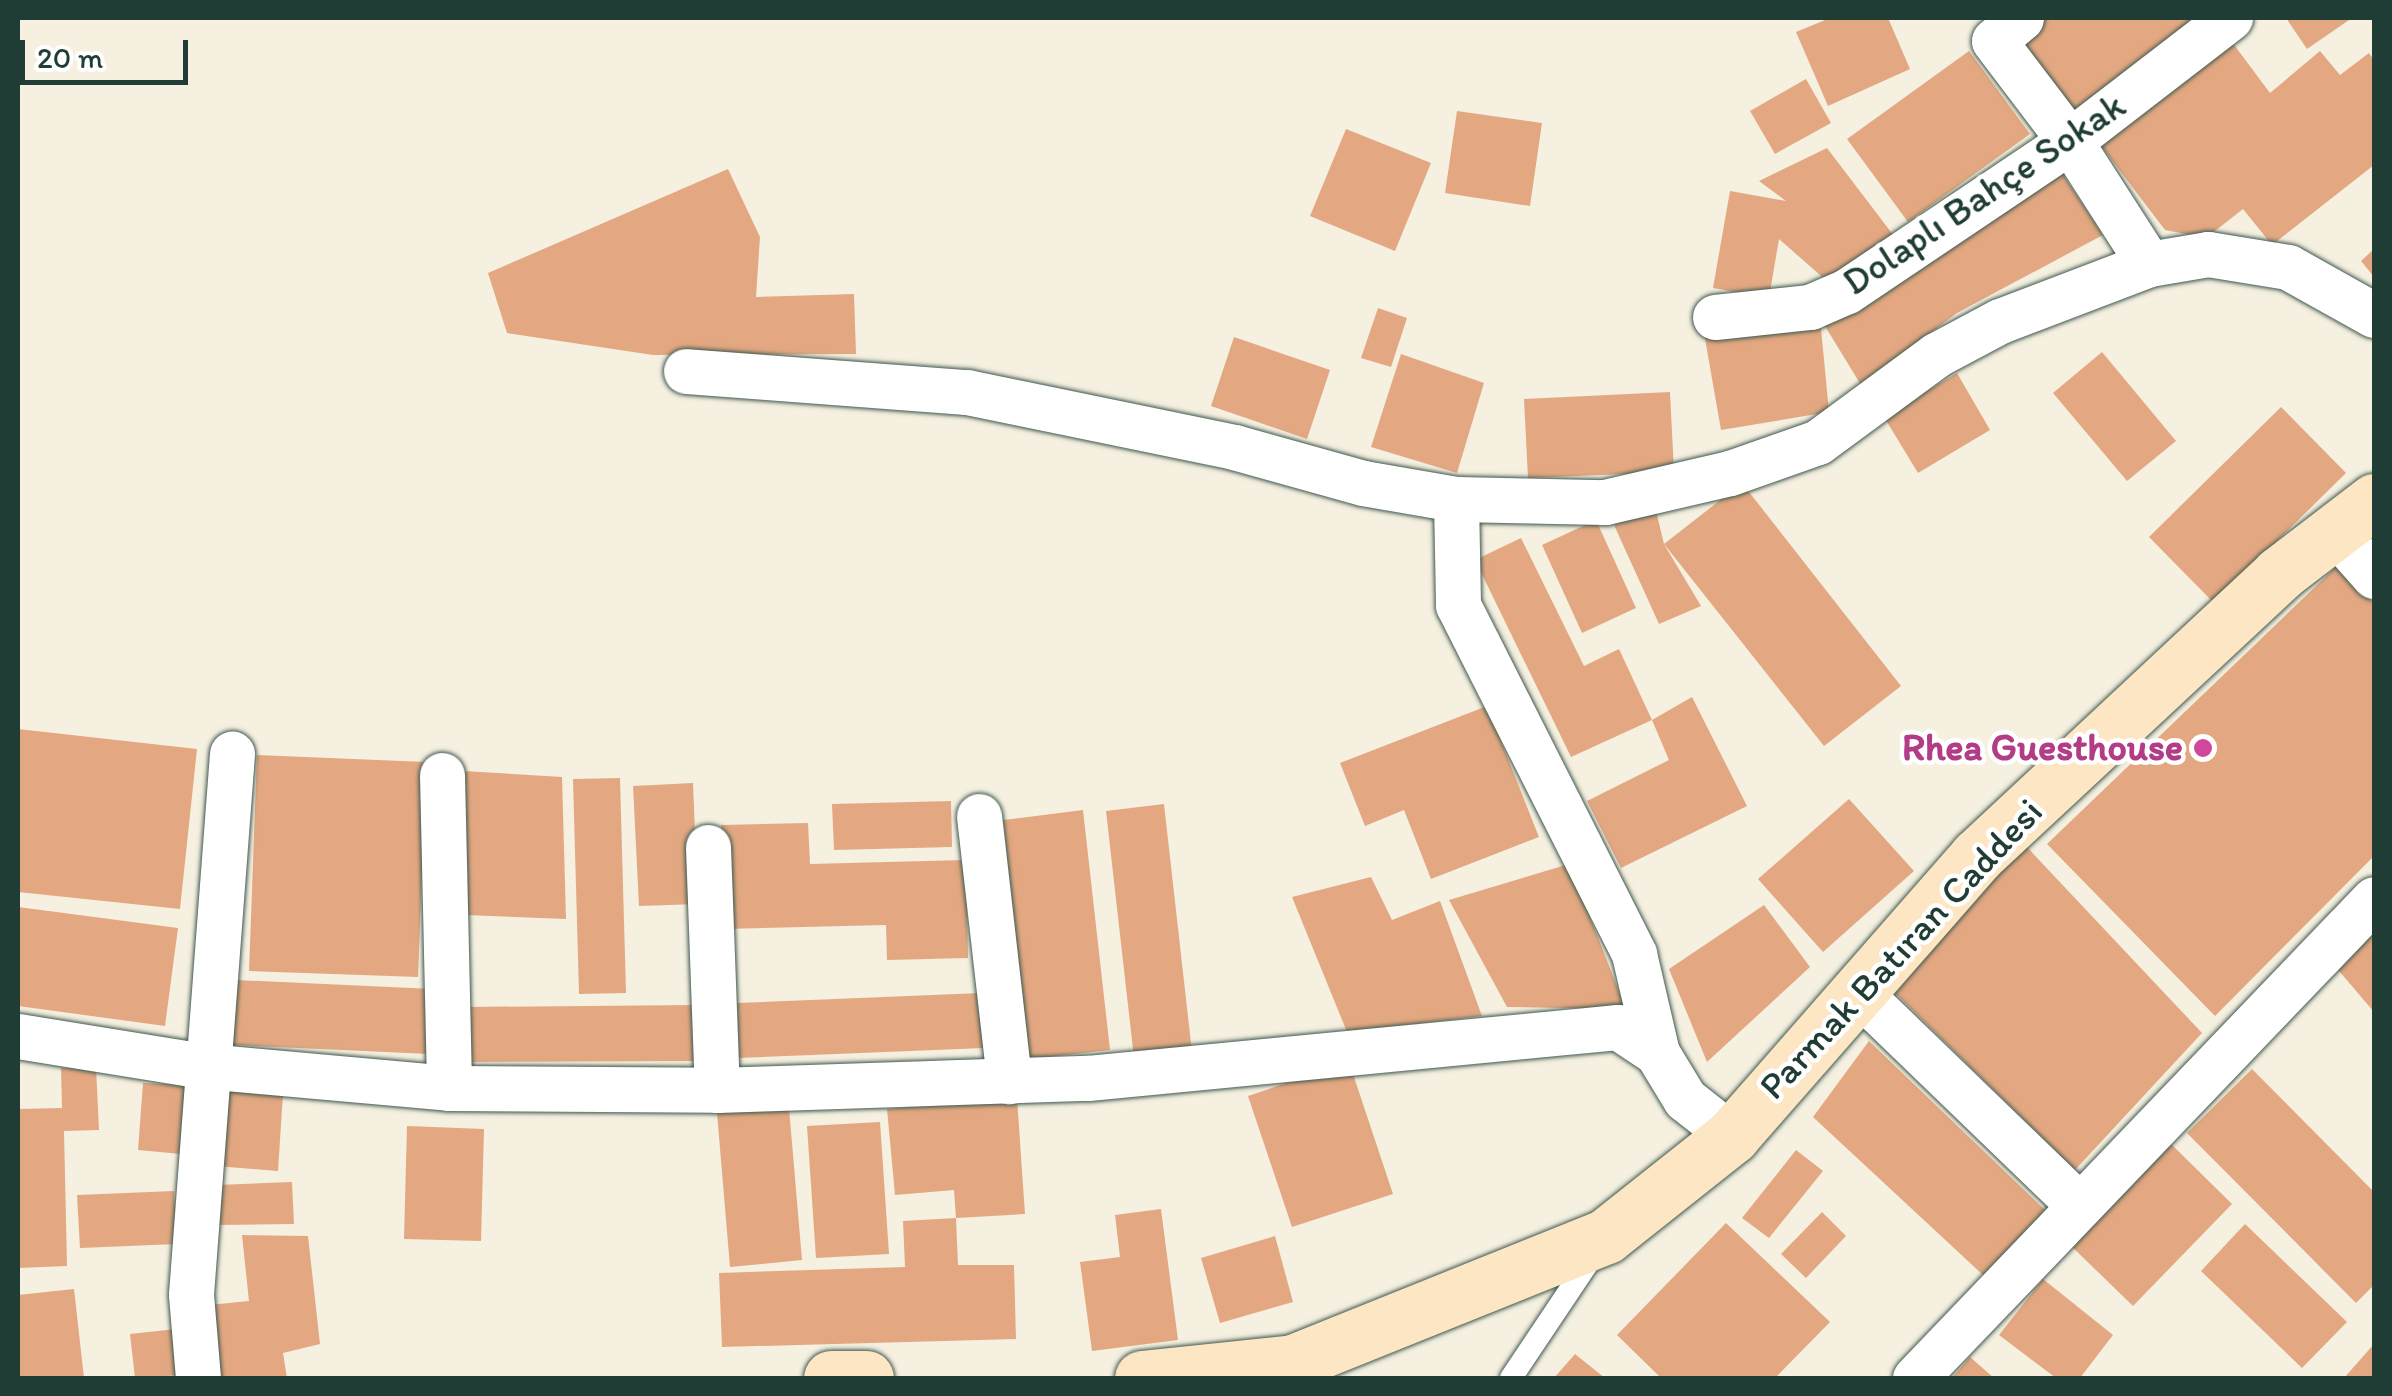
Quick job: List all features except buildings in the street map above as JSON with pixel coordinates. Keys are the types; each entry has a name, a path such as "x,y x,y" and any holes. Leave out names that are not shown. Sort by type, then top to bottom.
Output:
{"main road":[{"name":"Parmak Batıran Caddesi","path":"1142,1378 1293,1362 1606,1236 1732,1136 1855,989 1977,856 2279,574 2355,517"},
{"path":"832,1378 866,1378"}],"street":[{"path":"2020,18 1994,40 2070,140 2149,264"},
{"name":"Dolaplı Bahçe Sokak","path":"1715,317 1810,307 1847,291 2070,140 2230,18"},
{"path":"686,371 966,392 1456,499 1605,502 1730,473 1818,442 1936,355 2000,321 2149,264 2208,254 2288,267 2374,316"},
{"path":"1456,499 1458,605 1634,954 1656,1053 1685,1099 1732,1136"},
{"path":"2355,517 2374,576"},
{"path":"198,1378 190,1294 204,1066 232,754"},
{"path":"442,775 448,1088"},
{"path":"979,816 1009,1080"},
{"path":"708,847 717,1090"},
{"path":"1915,1378 2374,899"},
{"path":"1855,989 2078,1204"},
{"path":"18,1036 204,1066 448,1088 717,1090 1009,1080 1618,1027 1656,1053"}],"lane":[{"path":"1511,1378 1606,1236"}],"place":[{"name":"Rhea Guesthouse","path":"2203,748"}]}
